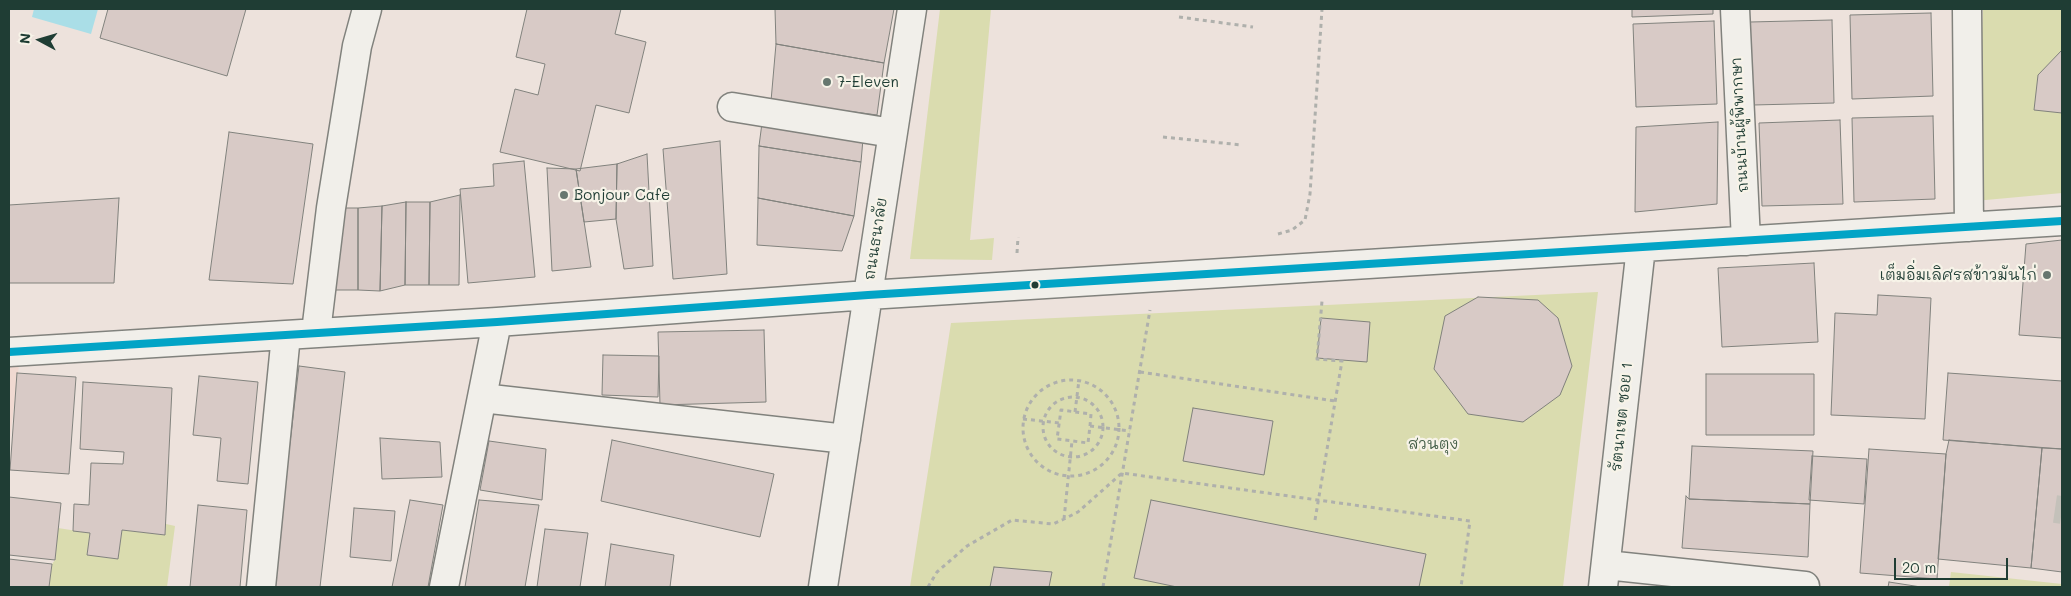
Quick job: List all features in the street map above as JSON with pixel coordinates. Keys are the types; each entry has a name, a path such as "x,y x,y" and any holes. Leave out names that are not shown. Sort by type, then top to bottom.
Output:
{"street":[{"path":"316,332 334,189 357,46 368,9"},
{"name":"ถนนธนาลัย","path":"823,587 912,9"},
{"name":"ถนนบ้านผู้พิพากษา","path":"1734,9 1746,241"},
{"path":"1967,9 1969,227"},
{"path":"732,107 892,133"},
{"path":"9,352 497,322 868,295 2062,221"},
{"name":"รัตนาเขต ซอย 1","path":"1604,576 1642,247"},
{"path":"444,587 497,322"},
{"path":"261,587 286,334"},
{"path":"482,398 846,438"},
{"path":"1604,576 1805,586"}],"path":[{"path":"1273,235 1292,230 1305,220 1310,194 1322,9"},
{"path":"1179,17 1253,27"},
{"path":"1164,137 1242,145"},
{"path":"1315,520 1342,361 1317,359 1325,267"},
{"path":"1103,587 1156,278"},
{"path":"1140,372 1335,401"},
{"path":"1068,380 1079,380 1097,387 1113,404 1118,415 1119,429 1116,445 1110,457 1099,468 1085,474 1067,476 1049,471 1036,462 1027,448 1023,434 1023,419 1032,400 1046,387 1068,380"},
{"path":"1076,412 1079,380"},
{"path":"1068,397 1086,399 1093,404 1102,419 1101,438 1097,446 1080,457 1061,455 1052,449 1043,431 1043,421 1052,406 1068,397"},
{"path":"1061,410 1091,414 1088,443 1057,439 1060,422 1061,410"},
{"path":"1023,419 1060,422"},
{"path":"1090,426 1130,431"},
{"path":"1064,519 1072,441"},
{"path":"928,587 936,572 967,546 1012,520 1053,524 1064,519 1078,512 1122,473 1470,521 1461,587"}],"shaded area":[{"path":"19,365 9,447 9,366"}],"green space":[{"path":"940,9 991,9 970,240 994,238 992,260 910,259"},
{"path":"1983,9 2062,9 2062,193 1975,201"},
{"name":"สวนตุง","path":"1598,292 1563,587 910,587 951,323"},
{"path":"166,524 175,526 167,587 49,587 52,564 55,560 58,528 90,533 87,555 118,559 122,530 165,535"},
{"path":"1951,572 2062,584 2062,587 1949,587"}],"water":[{"path":"34,9 98,9 91,34 32,17"}],"building":[{"path":"108,9 246,9 227,76 100,38"},
{"path":"527,9 621,9 615,34 646,42 629,113 596,105 580,171 500,152 515,89 538,95 545,64 516,57"},
{"path":"775,9 894,9 884,63 776,44"},
{"path":"1632,9 1713,9 1713,14 1632,17"},
{"path":"1931,13 1933,96 1852,99 1850,15"},
{"path":"1832,20 1834,103 1753,105 1750,22"},
{"path":"1714,21 1717,104 1636,107 1633,24"},
{"name":"7-Eleven","path":"776,44 884,63 877,115 771,101"},
{"path":"2062,50 2062,113 2034,110 2038,75"},
{"path":"1933,116 1935,199 1854,202 1852,118"},
{"path":"1840,120 1843,204 1762,206 1759,123"},
{"path":"1718,122 1717,204 1635,212 1636,127"},
{"path":"762,123 863,139 861,162 759,146"},
{"path":"229,132 313,144 293,284 209,280"},
{"path":"720,141 727,274 673,279 663,149"},
{"path":"759,146 861,162 854,216 758,198"},
{"path":"647,154 653,266 624,269 616,219 617,164"},
{"path":"524,161 535,277 468,283 460,189 494,186 493,164"},
{"path":"617,164 616,219 584,222 576,169"},
{"name":"Bonjour Cafe","path":"547,168 576,169 591,267 552,271"},
{"path":"460,195 459,285 429,285 430,202"},
{"path":"119,198 114,283 9,283 9,205"},
{"path":"758,198 854,216 842,251 757,245"},
{"path":"406,202 405,285 380,291 382,206"},
{"path":"406,202 430,202 429,285 405,285"},
{"path":"382,206 380,291 358,290 358,208"},
{"path":"331,208 358,208 358,290 331,290"},
{"path":"2062,240 2062,338 2019,335 2026,244"},
{"path":"1814,263 1818,342 1722,347 1718,268"},
{"path":"1878,295 1931,298 1925,419 1831,415 1835,313 1877,315"},
{"path":"1478,297 1538,300 1558,318 1572,366 1560,395 1523,422 1468,414 1434,369 1445,316"},
{"path":"1321,318 1370,322 1367,362 1317,358"},
{"path":"764,330 766,402 660,405 658,332"},
{"path":"603,355 659,356 658,397 602,395"},
{"path":"299,366 345,372 320,587 273,587"},
{"path":"17,373 76,377 69,474 10,470"},
{"path":"1948,373 2062,381 2062,449 1943,440"},
{"path":"1706,374 1814,374 1814,435 1706,435"},
{"path":"199,376 258,382 248,484 217,481 221,438 193,435"},
{"path":"83,382 172,388 165,535 122,530 118,559 87,555 90,533 73,531 74,504 89,505 91,463 123,464 124,452 80,449"},
{"path":"1193,408 1273,421 1264,475 1183,461"},
{"path":"380,438 440,442 442,477 382,479"},
{"path":"612,440 774,474 760,537 601,501"},
{"path":"1949,440 2042,448 2031,568 1938,559 1946,454"},
{"path":"489,441 546,449 542,500 480,490"},
{"path":"1692,446 1813,451 1810,504 1689,499"},
{"path":"2042,448 2062,449 2062,572 2031,568"},
{"path":"1869,449 1946,454 1937,579 1860,573"},
{"path":"1812,456 1867,459 1864,504 1809,500"},
{"path":"1686,496 1689,499 1810,504 1808,557 1682,548"},
{"path":"9,497 61,503 55,560 9,555"},
{"path":"410,500 443,505 428,587 392,587"},
{"path":"479,500 539,505 525,587 465,587"},
{"path":"1151,500 1426,554 1419,587 1177,587 1134,578"},
{"path":"198,505 247,510 240,587 190,587"},
{"path":"354,508 395,511 391,561 350,557"},
{"path":"545,529 588,533 580,587 537,587"},
{"path":"611,544 674,555 670,587 605,587"},
{"path":"9,559 52,564 49,587 9,587"},
{"path":"994,567 1052,572 1049,587 990,587"},
{"path":"1889,582 1921,587 1888,587"}],"tunnel":[{"path":"2055,509 2062,510"}],"transit line":[{"path":"9,352 497,322 868,295 2062,221"}],"place":[{"name":"7-Eleven","path":"827,82"},
{"name":"Bonjour Cafe","path":"564,195"},
{"name":"เต็มอิ่มเลิศรสข้าวมันไก่","path":"2047,275"}]}
